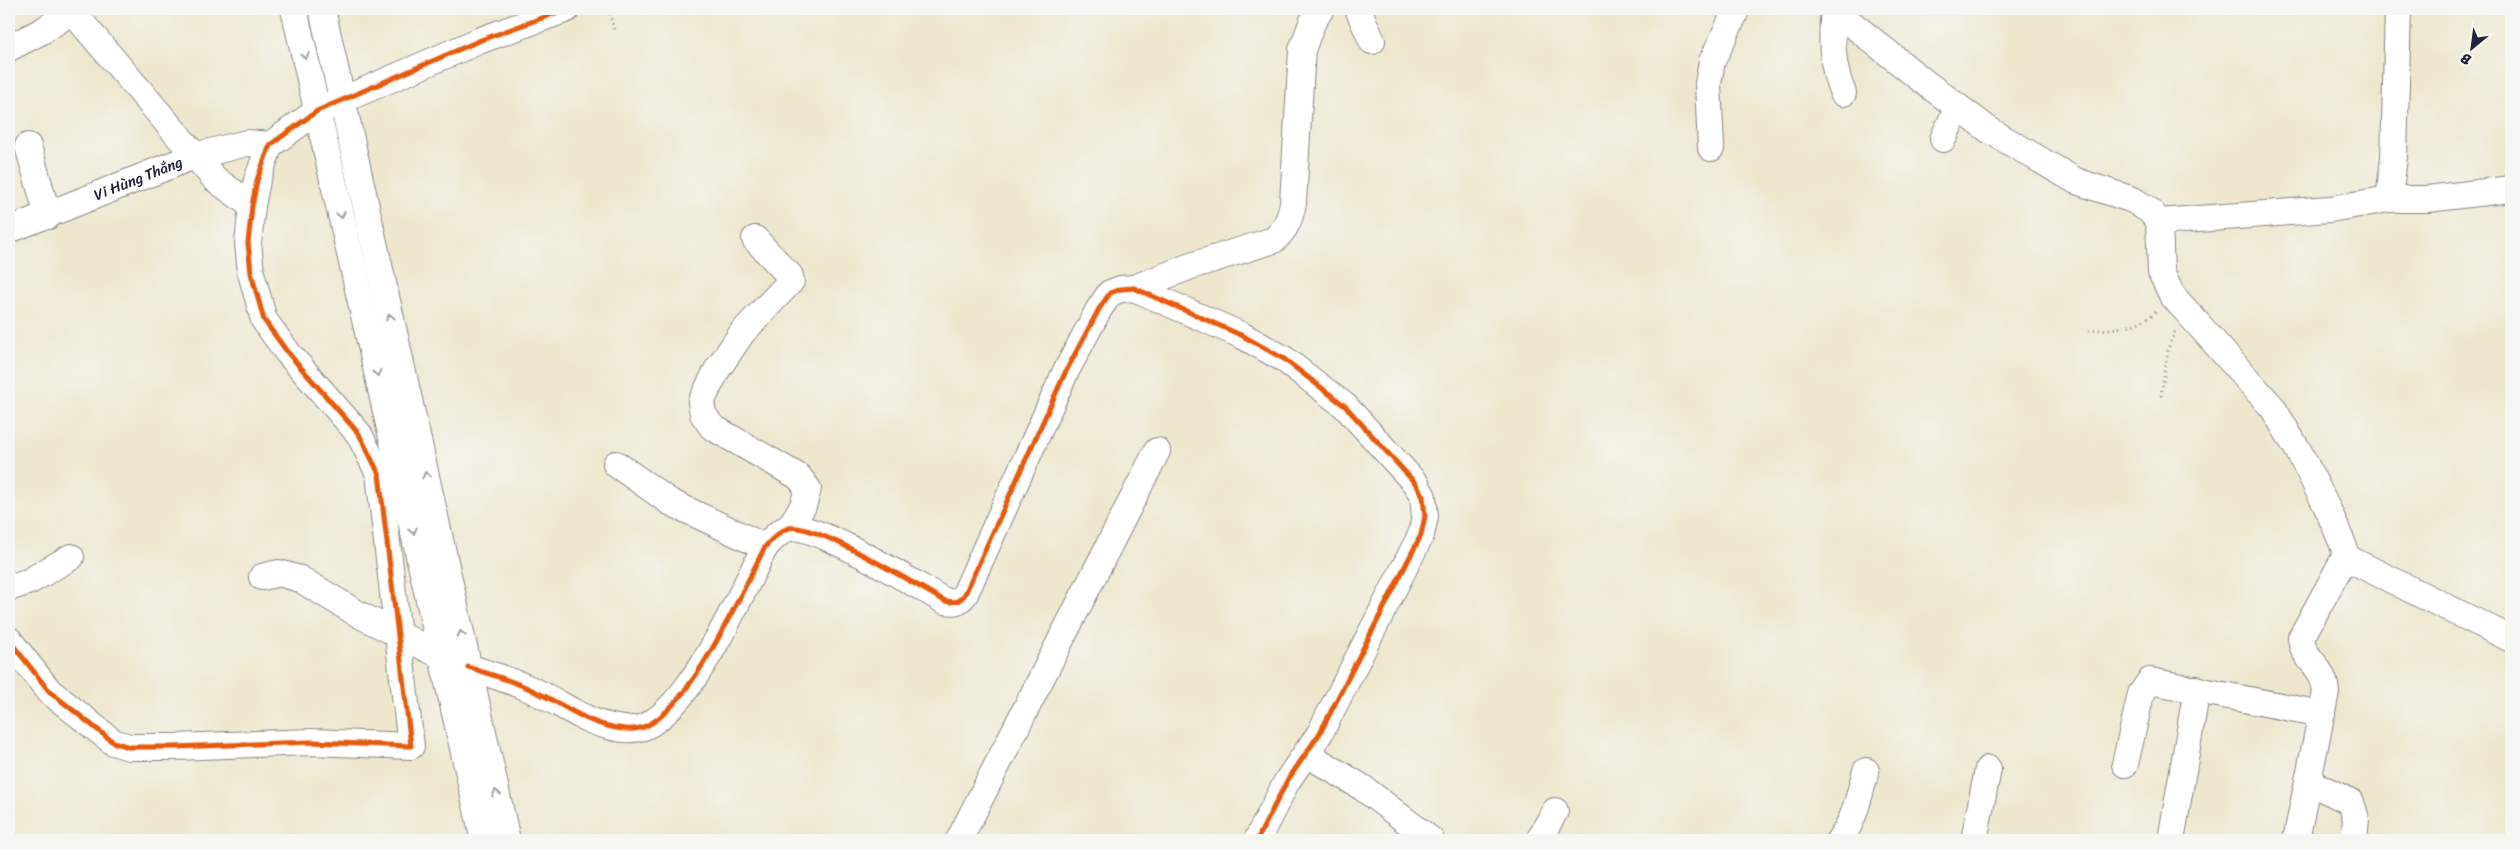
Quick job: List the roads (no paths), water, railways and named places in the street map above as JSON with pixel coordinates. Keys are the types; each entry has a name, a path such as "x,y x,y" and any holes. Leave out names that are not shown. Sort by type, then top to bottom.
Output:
{"street":[{"path":"294,9 484,840"},
{"path":"322,9 507,840"},
{"path":"9,640 49,691 113,742 129,747 312,742 411,746 396,633 379,474 359,434 288,353 264,320 251,272 248,243 257,180 270,145 317,112 536,14 567,9"},
{"path":"789,528 806,530 855,551 945,601 954,603 960,601 965,594 1066,373 1099,309 1110,293 1134,288 1191,266 1274,240 1284,231 1291,216 1293,203 1302,50 1312,23 1321,9"},
{"path":"1358,9 1372,41"},
{"path":"1711,148 1708,84 1712,61 1737,9"},
{"path":"1833,9 1832,54 1836,78 1843,93"},
{"path":"1833,9 1989,130 2076,181 2133,200 2150,211 2159,222 2161,272 2177,302 2244,373 2272,408 2299,452 2326,505 2344,547 2344,557 2301,638 2302,647 2319,667 2325,679 2326,692 2296,840"},
{"path":"2389,199 2394,157 2398,9"},
{"path":"9,48 71,10 215,180 252,206"},
{"path":"1942,139 1958,107"},
{"name":"Vi Hùng Thắng","path":"9,230 194,156 247,143 270,145"},
{"path":"28,146 48,216"},
{"path":"2159,222 2330,210 2389,199 2427,199 2511,189"},
{"path":"468,667 536,691 581,716 609,726 629,729 646,726 665,712 707,660 765,547 774,536 789,528 803,506 808,490 799,477 712,427 703,414 701,402 717,370 742,333 791,281 790,276 755,239"},
{"path":"1134,288 1243,336 1284,359 1345,406 1416,484 1423,497 1425,516 1421,535 1397,586 1307,754 1287,781 1257,840"},
{"path":"959,840 1157,451"},
{"path":"616,464 670,502 765,547"},
{"path":"9,588 30,581 71,557"},
{"path":"2344,557 2511,640"},
{"path":"262,577 279,573 300,579 396,633 442,656"},
{"path":"2125,764 2141,694 2150,681 2322,714"},
{"path":"2171,840 2197,689"},
{"path":"1307,754 1363,788 1431,840"},
{"path":"1974,840 1988,769"},
{"path":"1845,837 1866,771"},
{"path":"2309,782 2351,802 2356,820 2354,840"},
{"path":"1539,840 1555,811"}]}
